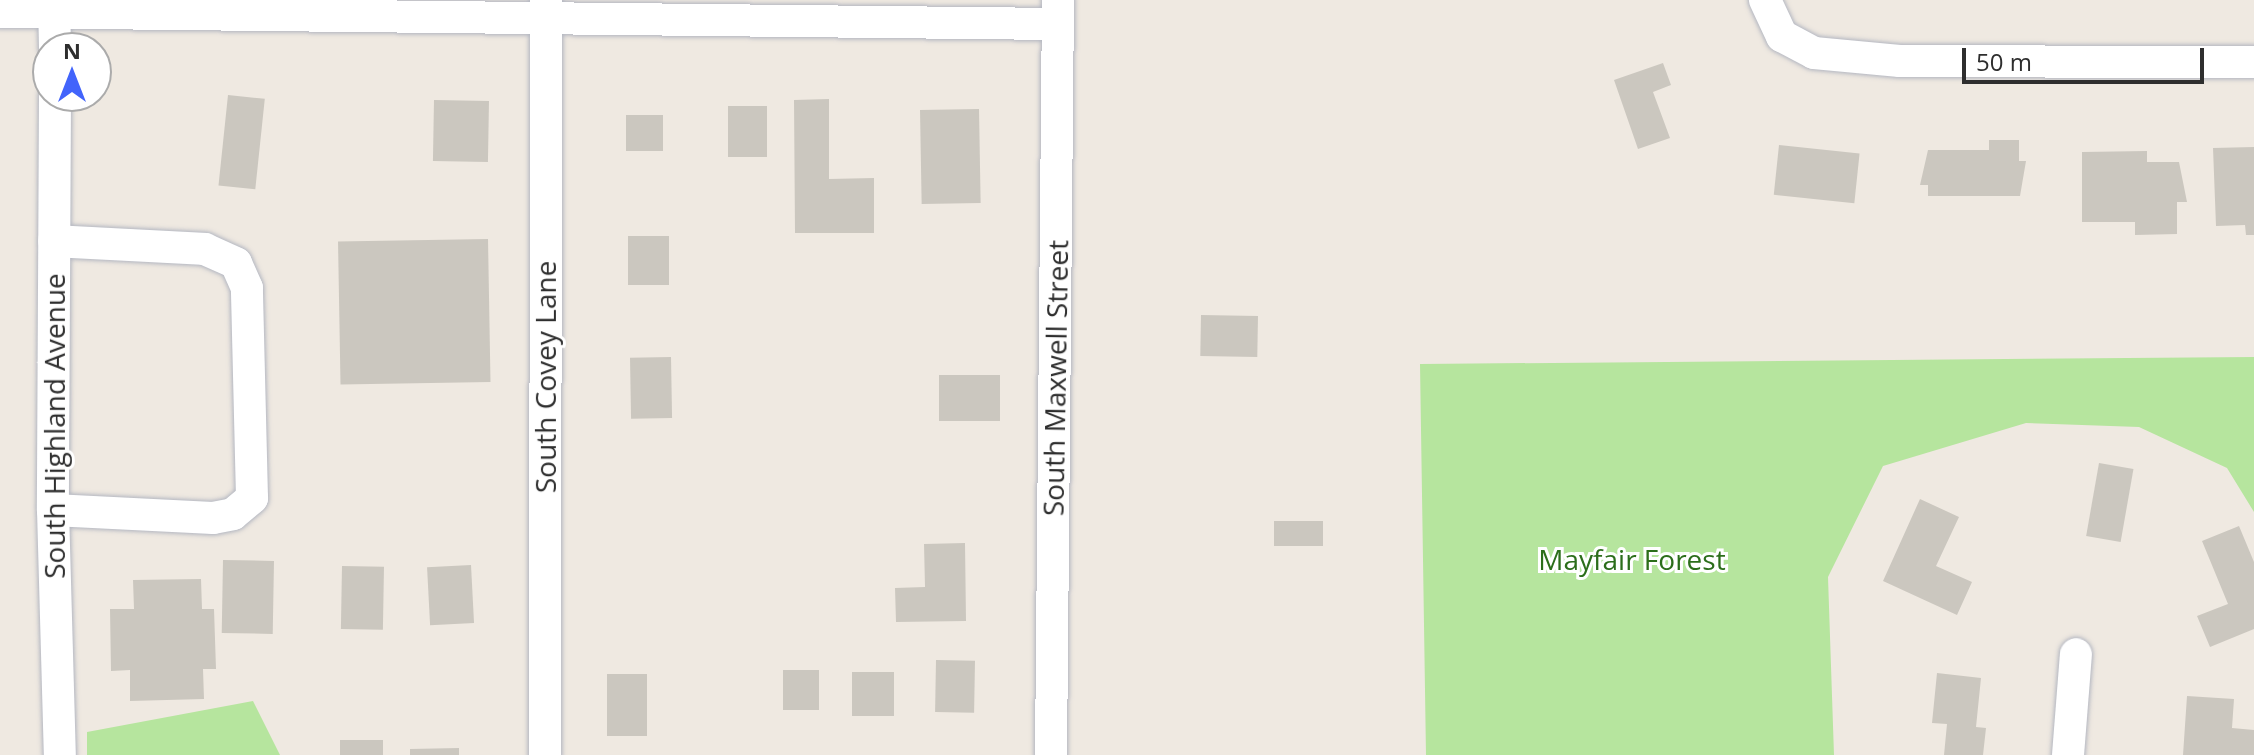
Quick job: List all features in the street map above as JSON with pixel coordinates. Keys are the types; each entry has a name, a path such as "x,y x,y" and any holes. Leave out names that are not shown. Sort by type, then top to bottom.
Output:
{"street":[{"path":"1765,0 1782,36 1814,53 1900,61 2254,62"},
{"path":"54,6 55,32"},
{"path":"0,12 54,6 1058,12"},
{"name":"South Covey Lane","path":"545,755 546,9"},
{"name":"South Maxwell Street","path":"1051,755 1058,12"},
{"name":"South Highland Avenue","path":"55,112 53,510 60,755"},
{"path":"53,510 213,518 233,514 252,498 247,288 236,263 205,249 54,241"},
{"path":"2068,755 2076,654"}],"green space":[{"name":"Mayfair Forest","path":"2254,357 2254,512 2227,468 2139,427 2026,423 1883,466 1828,577 1834,755 1426,755 1420,364"},
{"path":"253,701 280,755 87,755 87,732"}],"building":[{"path":"1663,63 1671,85 1653,92 1670,138 1638,149 1614,80"},
{"path":"228,95 265,99 255,189 218,186"},
{"path":"829,99 829,179 874,178 874,233 795,233 794,100"},
{"path":"434,100 489,101 488,162 433,161"},
{"path":"728,106 767,106 767,157 728,157"},
{"path":"979,109 981,203 922,204 920,110"},
{"path":"626,115 663,115 663,151 626,151"},
{"path":"1989,140 2019,140 2019,161 2026,161 2020,196 1928,196 1928,185 1920,185 1928,150 1989,150"},
{"path":"1779,145 1860,153 1854,203 1774,195"},
{"path":"2254,147 2254,235 2246,235 2245,225 2216,226 2213,148"},
{"path":"2147,151 2147,162 2179,162 2187,202 2177,202 2177,234 2135,235 2135,222 2082,222 2082,152"},
{"path":"628,236 669,236 669,285 628,285"},
{"path":"488,239 490,382 341,385 338,242"},
{"path":"1201,315 1258,316 1257,357 1200,356"},
{"path":"671,357 672,418 631,419 630,358"},
{"path":"939,375 1000,375 1000,421 939,421"},
{"path":"2099,463 2133,469 2121,542 2086,536"},
{"path":"1920,499 1959,517 1936,566 1972,582 1957,615 1883,581"},
{"path":"1274,521 1323,521 1323,546 1274,546"},
{"path":"2239,526 2254,562 2254,629 2210,647 2197,616 2228,604 2202,541"},
{"path":"965,543 966,621 896,622 895,588 925,587 924,544"},
{"path":"223,560 274,561 273,634 222,633"},
{"path":"471,565 474,623 430,625 427,567"},
{"path":"342,566 384,567 383,630 341,629"},
{"path":"201,579 202,609 214,609 216,669 203,669 204,699 130,701 130,670 111,671 110,609 134,609 133,580"},
{"path":"936,660 975,661 974,713 935,712"},
{"path":"783,670 819,670 819,710 783,710"},
{"path":"852,672 894,672 894,716 852,716"},
{"path":"1937,673 1981,678 1976,727 1986,728 1983,755 1944,755 1947,724 1932,723"},
{"path":"607,674 647,674 647,736 607,736"},
{"path":"2187,696 2234,699 2232,728 2254,730 2254,755 2183,755"},
{"path":"340,740 383,740 383,755 340,755"},
{"path":"459,748 459,755 410,755 410,749"}]}
